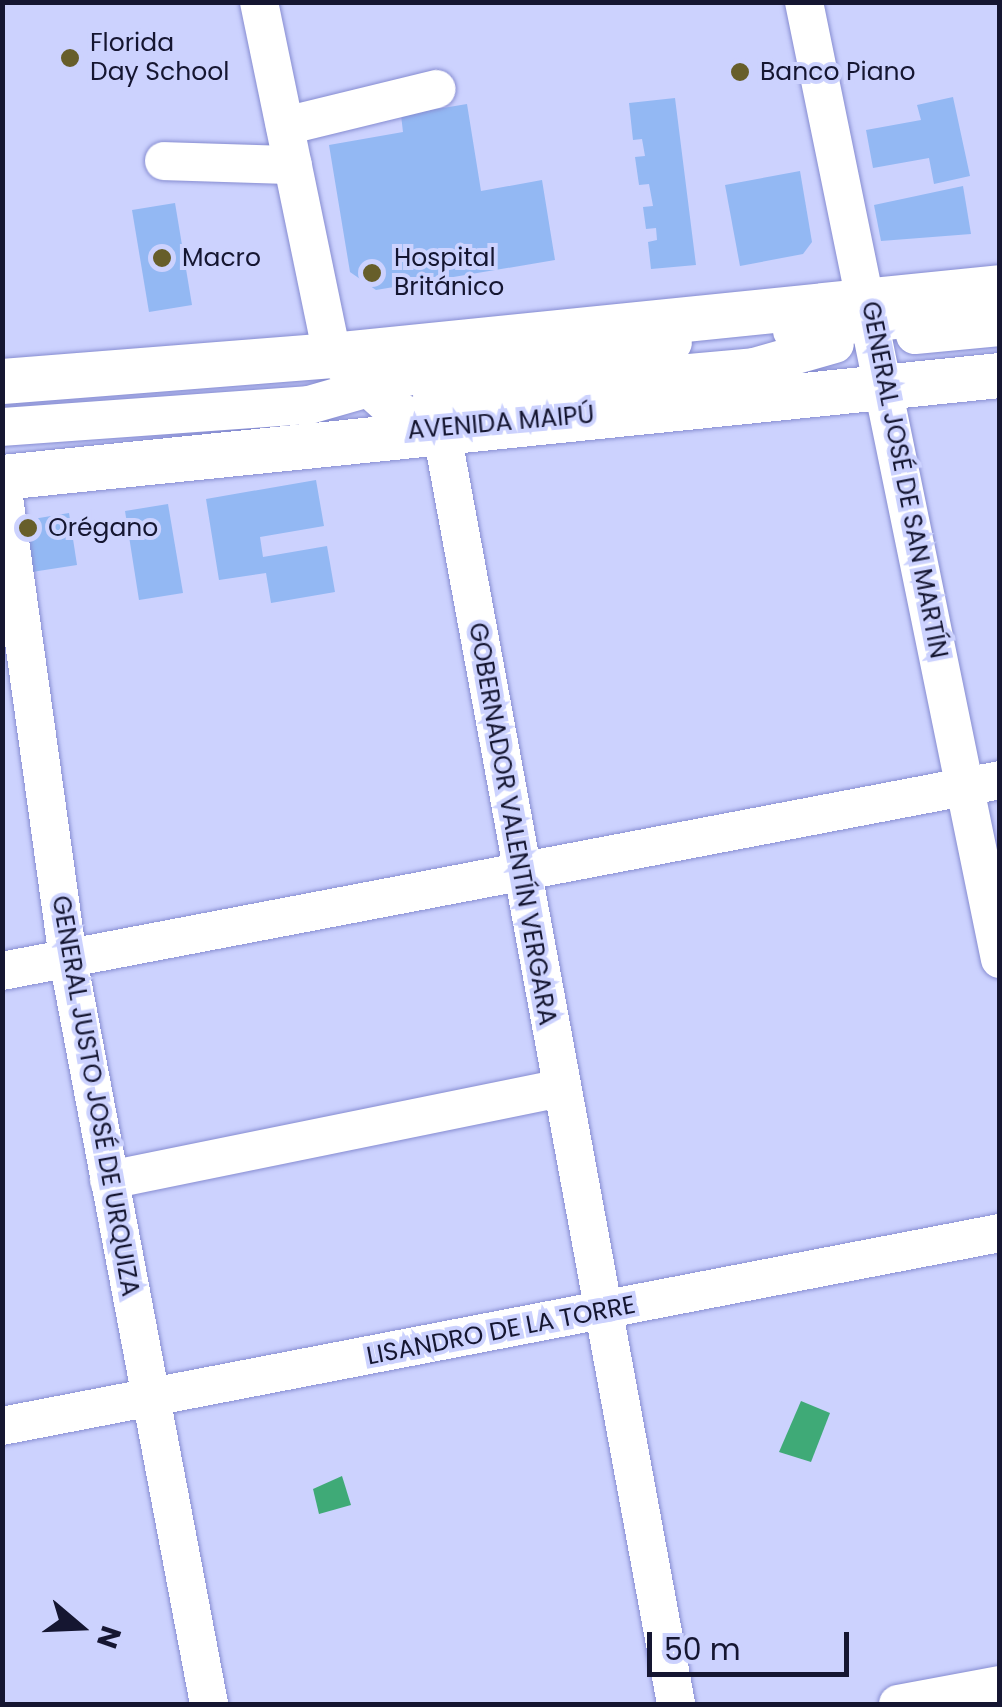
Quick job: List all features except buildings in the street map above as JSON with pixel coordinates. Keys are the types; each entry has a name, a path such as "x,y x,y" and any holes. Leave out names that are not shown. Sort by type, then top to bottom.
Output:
{"main road":[{"path":"2,380 332,355 880,326 1000,287"},
{"name":"AVENIDA MAIPÚ","path":"2,480 444,409 882,386 1000,374"}],"street":[{"path":"259,2 332,355 380,397"},
{"name":"GENERAL JOSÉ DE SAN MARTÍN","path":"804,2 880,326 882,386 982,783 1000,958"},
{"path":"285,126 437,89"},
{"path":"164,161 293,165"},
{"path":"2,444 380,397 445,366 880,326 1000,309"},
{"path":"880,326 1000,340"},
{"path":"2,418 380,397 444,409 625,371 835,344 880,326 1000,326"},
{"name":"GOBERNADOR VALENTÍN VERGARA","path":"444,409 520,877 676,1704"},
{"path":"2,426 136,413"},
{"name":"GENERAL JUSTO JOSÉ DE URQUIZA","path":"2,480 68,959 209,1704"},
{"path":"2,972 520,877 982,783"},
{"path":"108,1180 560,1088"},
{"name":"LISANDRO DE LA TORRE","path":"2,1426 1000,1233"},
{"path":"898,1704 1000,1685"}],"shaded area":[{"path":"801,1401 830,1413 811,1462 779,1452"},
{"path":"342,1476 351,1505 319,1514 313,1489"}],"place":[{"name":"Florida Day School","path":"70,58"},
{"name":"Banco Piano","path":"740,72"},
{"name":"Macro","path":"162,258"},
{"name":"Hospital Británico","path":"372,273"},
{"name":"Orégano","path":"28,528"}]}
